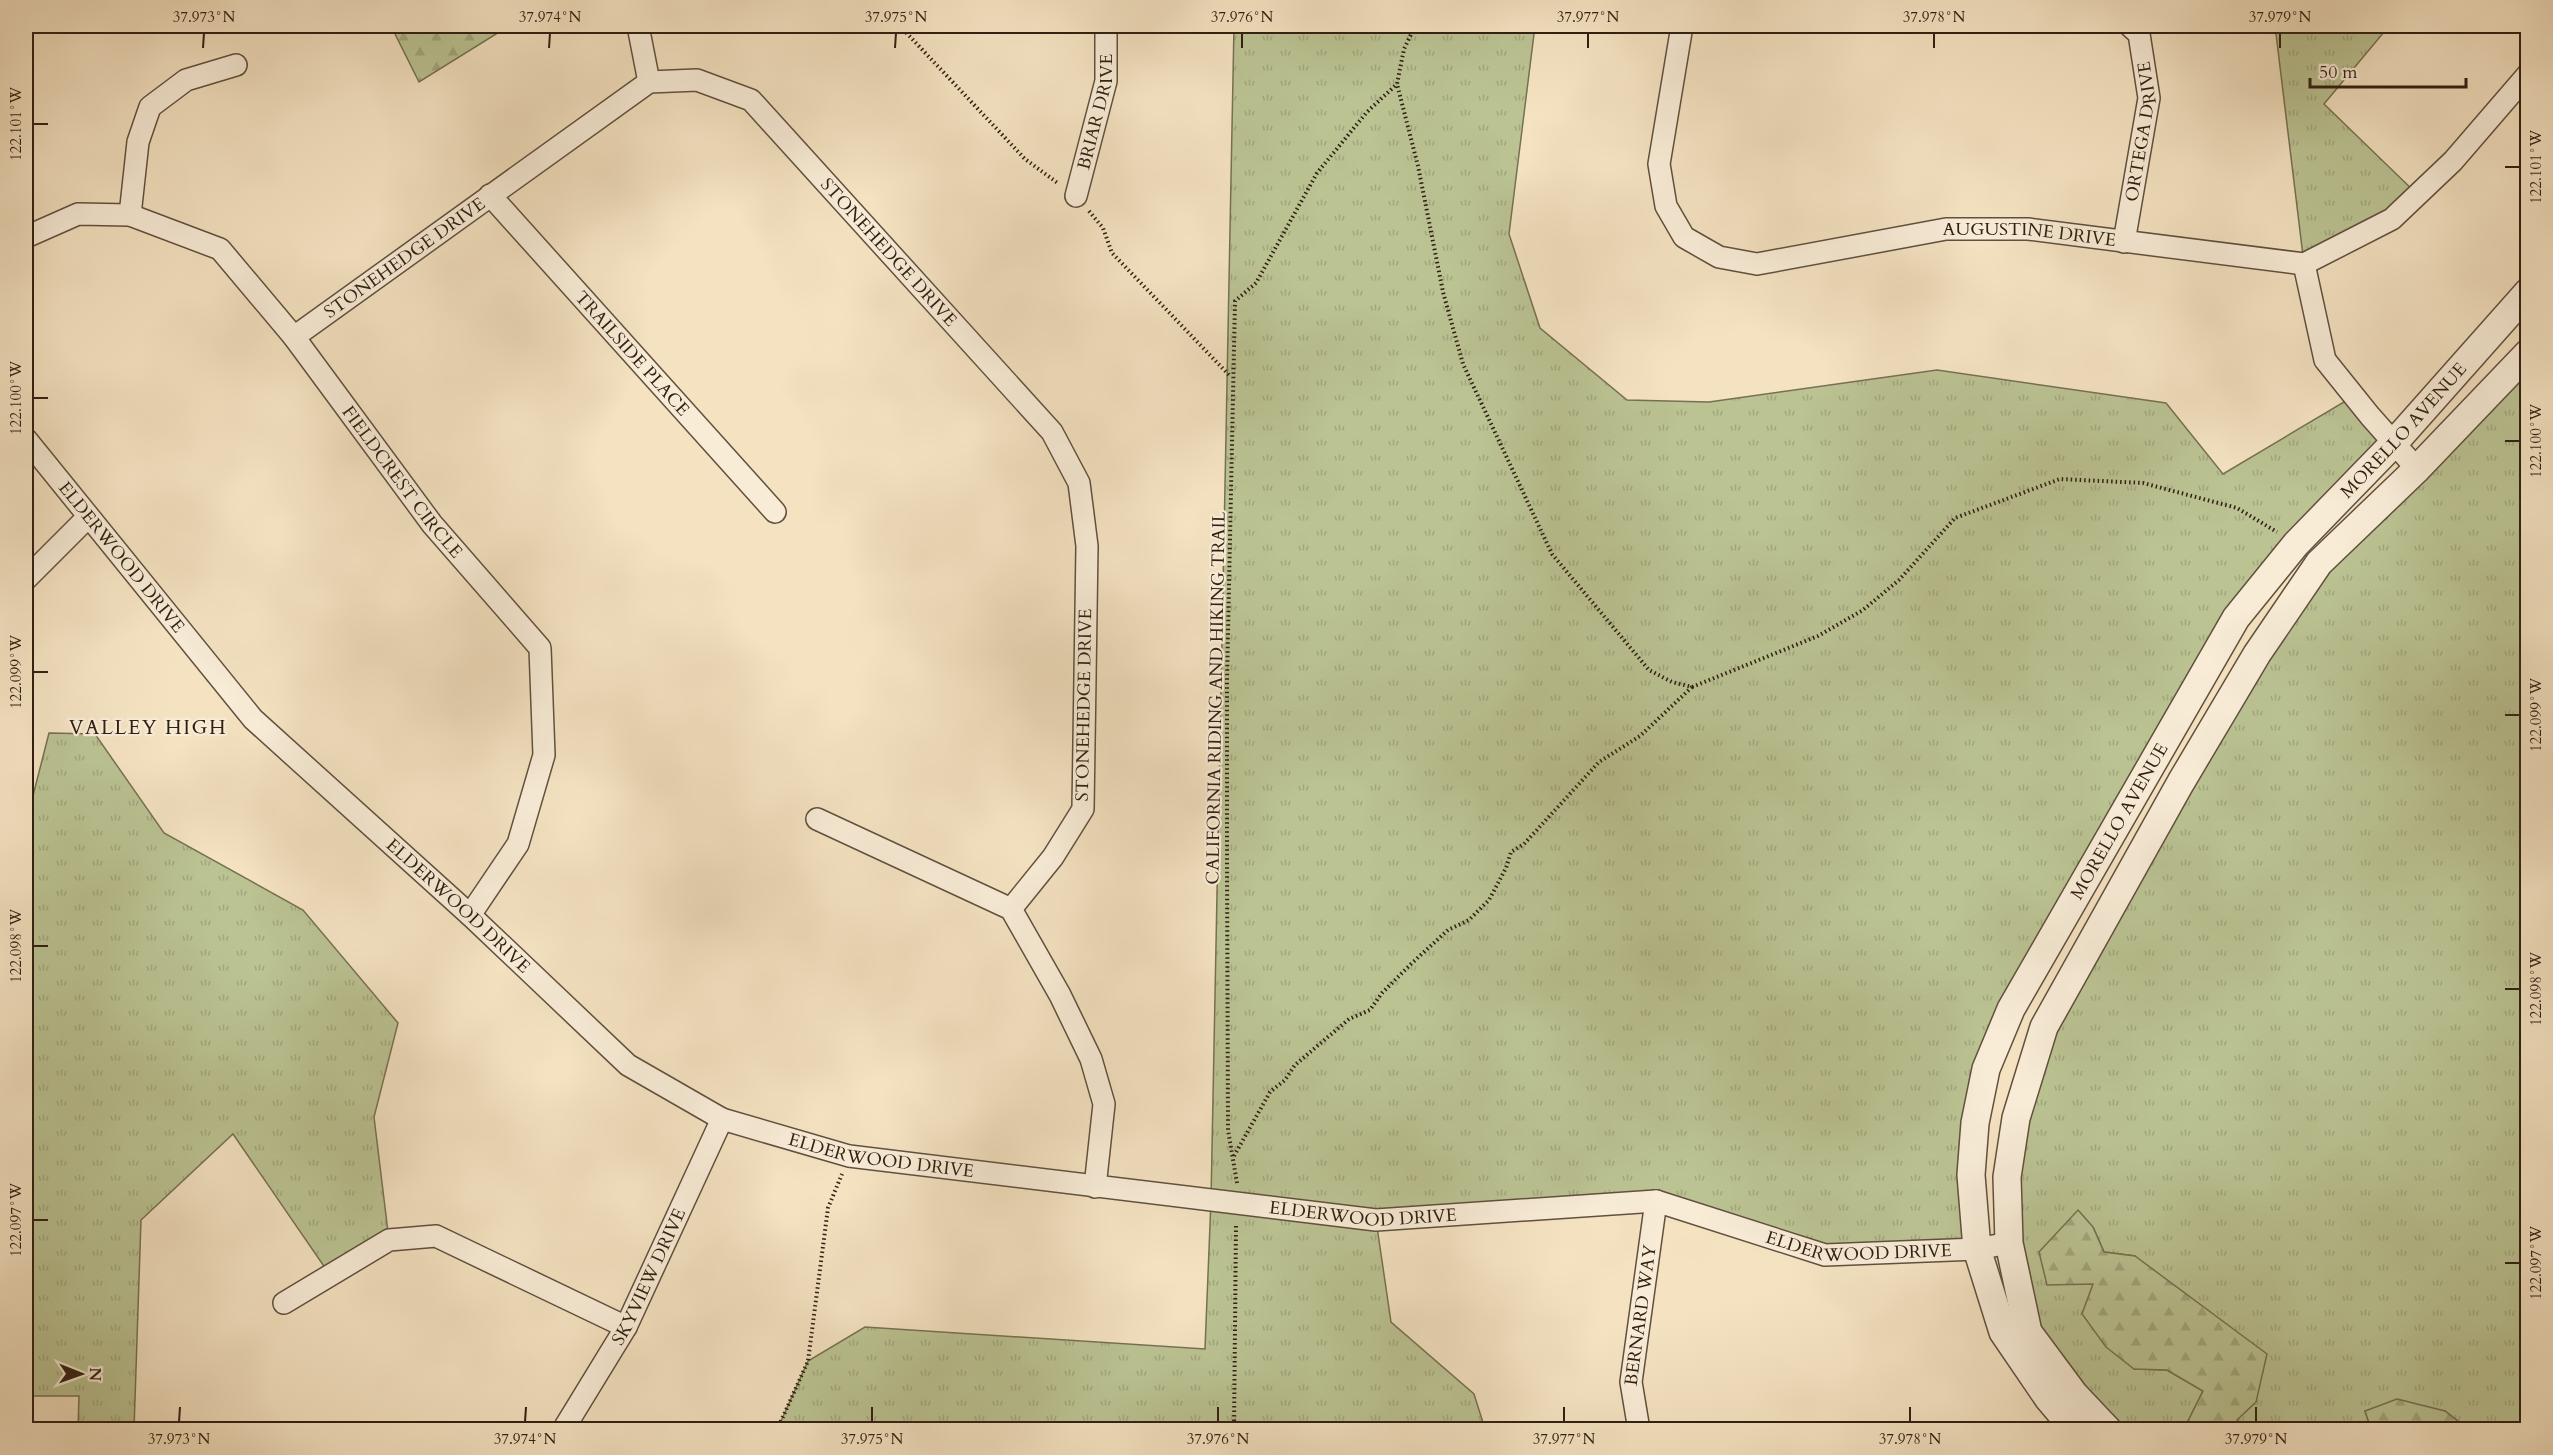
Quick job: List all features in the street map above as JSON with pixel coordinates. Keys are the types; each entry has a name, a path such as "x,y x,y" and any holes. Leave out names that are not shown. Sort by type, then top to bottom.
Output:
{"street":[{"path":"638,26 649,82"},
{"name":"BRIAR DRIVE","path":"1076,196 1106,81 1106,26"},
{"name":"AUGUSTINE DRIVE","path":"1682,26 1659,164 1666,206 1684,237 1719,257 1757,264 1946,229 2028,230 2304,264"},
{"name":"ORTEGA DRIVE","path":"2124,242 2149,98 2139,34 2130,26"},
{"path":"130,215 138,142 150,107 186,80 236,65"},
{"path":"2417,469 2325,360 2304,264 2392,219 2454,161 2528,74"},
{"name":"STONEHEDGE DRIVE","path":"294,337 649,82 697,81 751,100 1052,432 1079,483 1087,546 1083,809 1053,858 1011,909"},
{"name":"TRAILSIDE PLACE","path":"490,195 775,512"},
{"name":"FIELDCREST CIRCLE","path":"26,237 78,214 130,215 220,249 294,337 432,524 540,648 544,755 518,844 470,915"},
{"name":"MORELLO AVENUE","path":"2075,1430 2048,1398 2003,1332 1977,1250 1971,1175 1975,1123 1986,1069 2011,1009 2236,618 2296,544 2394,443 2528,292"},
{"name":"MORELLO AVENUE","path":"2108,1430 2074,1394 2028,1332 2009,1243 2007,1177 2016,1118 2044,1027 2181,782 2257,654 2319,563 2417,469 2528,353"},
{"name":"ELDERWOOD DRIVE","path":"26,439 253,719 470,915 628,1065 722,1119 849,1155 1376,1220 1656,1201 1825,1255 1977,1250 2009,1243"},
{"path":"26,579 88,517"},
{"path":"817,819 1011,909 1060,995 1094,1071 1104,1104 1095,1187"},
{"name":"SKYVIEW DRIVE","path":"563,1430 626,1327 722,1119"},
{"name":"BERNARD WAY","path":"1639,1430 1631,1382 1656,1201"},
{"path":"284,1303 389,1240 436,1236 626,1327"}],"path":[{"path":"1415,26 1404,49 1397,84 1418,166 1443,292 1463,364 1552,555 1649,670 1672,682 1692,687"},
{"name":"CALIFORNIA RIDING AND HIKING TRAIL","path":"1234,1430 1233,1344 1237,1203 1234,1156 1228,1130 1227,767 1235,301 1256,283 1317,173 1367,112 1397,84"},
{"path":"1234,1156 1270,1092 1285,1080 1295,1065 1349,1018 1370,1010 1382,993 1448,930 1468,920 1489,900 1506,868 1511,852 1524,844 1599,762 1640,736 1692,687 1818,636 1863,610 1899,580 1955,518 2060,479 2143,483 2237,508 2296,544"},
{"path":"777,1430 808,1361 828,1208 849,1155"}],"green space":[{"path":"391,26 509,26 419,82"},
{"path":"1234,26 1535,26 1509,234 1540,328 1627,400 1709,402 1937,370 2166,403 2223,474 2354,396 2391,445 2236,619 1986,1069 1977,1249 1825,1255 1656,1201 1376,1220 1391,1322 1474,1394 1485,1429 777,1430 808,1361 865,1327 1205,1349 1211,1200"},
{"path":"2273,26 2389,26 2324,104 2418,195 2304,264 2276,34"},
{"path":"2527,353 2528,1065 2523,1069 2528,1084 2527,1429 2468,1429 2445,1411 2365,1411 2371,1429 2248,1429 2237,1421 2135,1256 2104,1252 2093,1227 2093,1284 2134,1369 2167,1370 2203,1391 2184,1429 2108,1429 2028,1332 2009,1243 2044,1027 2319,563"},
{"path":"49,733 95,734 164,833 303,910 398,1023 374,1117 389,1240 330,1275 233,1134 141,1220 134,1429 78,1429 79,1396 26,1396 26,823"},
{"path":"2078,1210 2093,1227 2104,1252 2135,1256 2267,1354 2256,1402 2237,1420 2248,1429 2184,1429 2203,1391 2167,1370 2134,1369 2106,1347 2082,1314 2093,1284 2047,1285 2039,1252"},
{"path":"2397,1399 2445,1411 2468,1429 2371,1429 2365,1411"}],"district":[{"name":"VALLEY HIGH","path":"148,727"}]}
